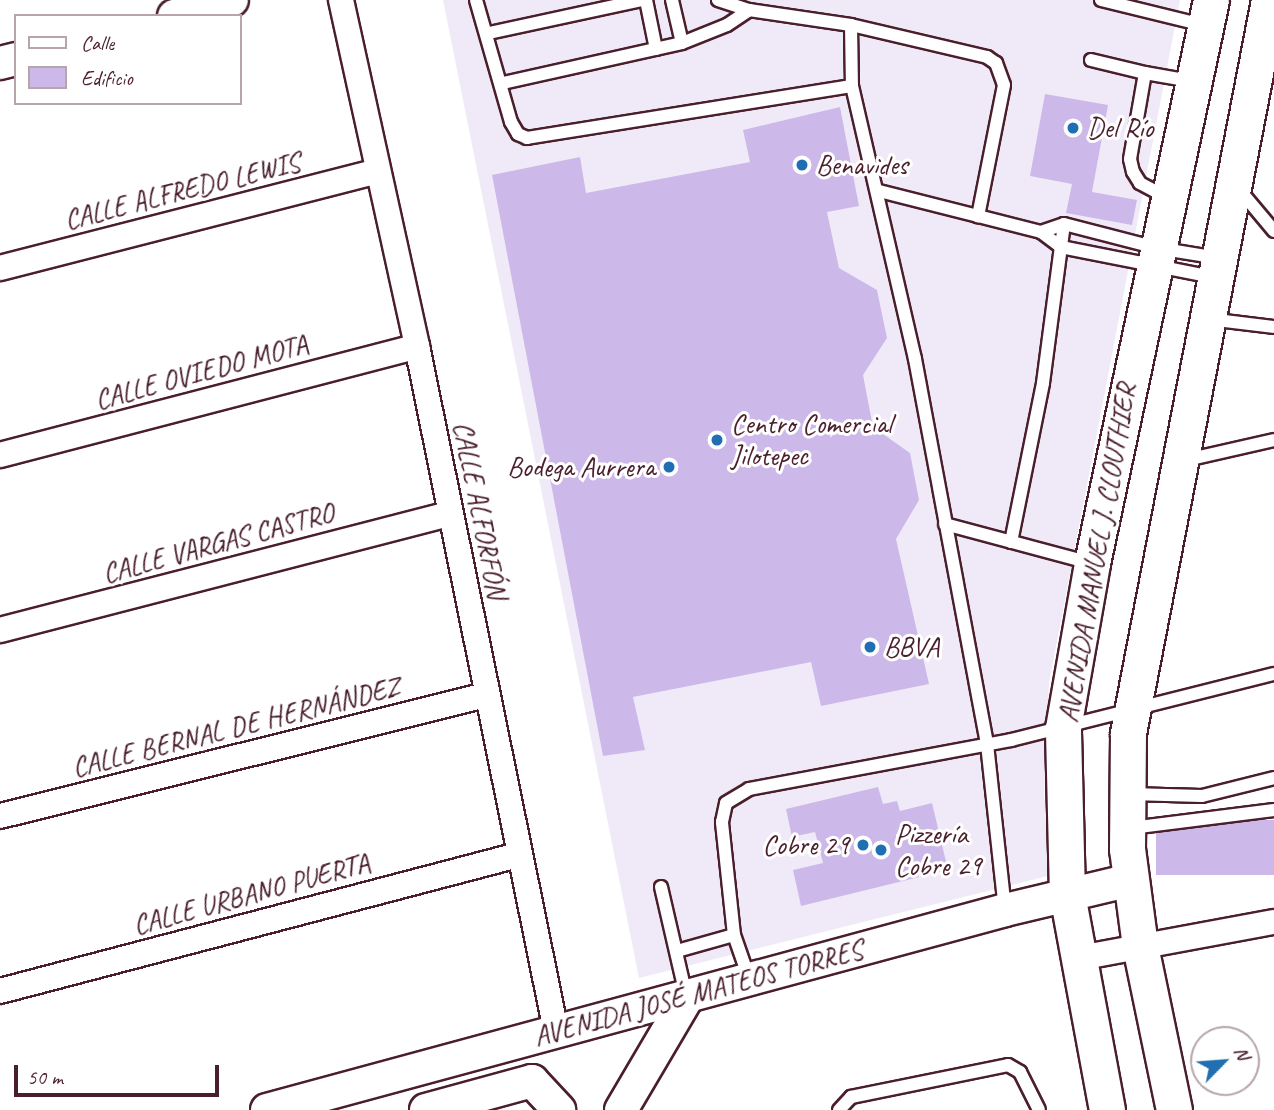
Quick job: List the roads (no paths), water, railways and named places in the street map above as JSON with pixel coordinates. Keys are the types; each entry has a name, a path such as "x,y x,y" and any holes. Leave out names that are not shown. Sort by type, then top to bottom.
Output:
{"main road":[{"path":"1174,1110 1140,946 1131,880 1126,794 1128,733 1269,0"},
{"name":"AVENIDA MANUEL J. CLOUTHIER","path":"1106,1110 1067,895 1063,728 1091,563 1208,13"}],"street":[{"path":"181,14 232,0"},
{"name":"CALLE ALFORFÓN","path":"341,0 417,346 518,855 556,1031"},
{"name":"CALLE ALFREDO LEWIS","path":"0,268 378,171"},
{"name":"CALLE OVIEDO MOTA","path":"0,455 417,346"},
{"name":"CALLE VARGAS CASTRO","path":"0,630 450,514"},
{"name":"CALLE BERNAL DE HERNÁNDEZ","path":"0,817 486,695"},
{"name":"CALLE URBANO PUERTA","path":"0,991 518,855"},
{"name":"AVENIDA JOSÉ MATEOS TORRES","path":"267,1110 687,998 749,978 1005,910 1131,880"},
{"path":"1079,958 1274,922"},
{"path":"621,1110 687,998"},
{"path":"513,1110 532,1081 556,1031"},
{"name":"AVENIDA JOSÉ MATEOS TORRES","path":"426,1110 532,1081 559,1110"}],"lane":[{"path":"476,0 489,33 518,134 544,138 852,86"},
{"path":"489,33 644,0 656,49"},
{"path":"672,0 682,43"},
{"path":"718,0 749,10 851,25 987,57 996,64 1004,85 978,216"},
{"path":"1101,0 1208,13"},
{"path":"502,83 682,43 713,32 749,10"},
{"path":"851,25 852,86 879,191 987,744 1005,910"},
{"path":"1091,60 1145,74 1194,81"},
{"path":"1145,74 1130,159 1133,172 1140,183 1168,198"},
{"path":"1234,182 1274,230"},
{"path":"879,191 1041,232 1061,247 1154,257 1217,268"},
{"path":"1041,232 1064,224 1154,257 1217,268"},
{"path":"1012,542 1043,383 1064,224"},
{"path":"1207,319 1274,327"},
{"path":"1182,460 1274,440"},
{"path":"945,524 1091,563"},
{"path":"749,978 734,935 722,822 726,803 749,789 783,779 987,744 1063,728 1274,674"},
{"path":"1126,794 1202,796 1274,778"},
{"path":"1127,829 1274,810"},
{"path":"661,887 687,998"},
{"path":"677,951 734,935"},
{"path":"839,1110 851,1097 1008,1065 1020,1072 1039,1110"}],"place":[{"name":"Del Río","path":"1073,128"},
{"name":"Benavides","path":"802,165"},
{"name":"Centro Comercial Jilotepec","path":"717,440"},
{"name":"Bodega Aurrera","path":"669,467"},
{"name":"BBVA","path":"870,647"},
{"name":"Cobre 29","path":"863,845"},
{"name":"Pizzería Cobre 29","path":"881,850"}]}
